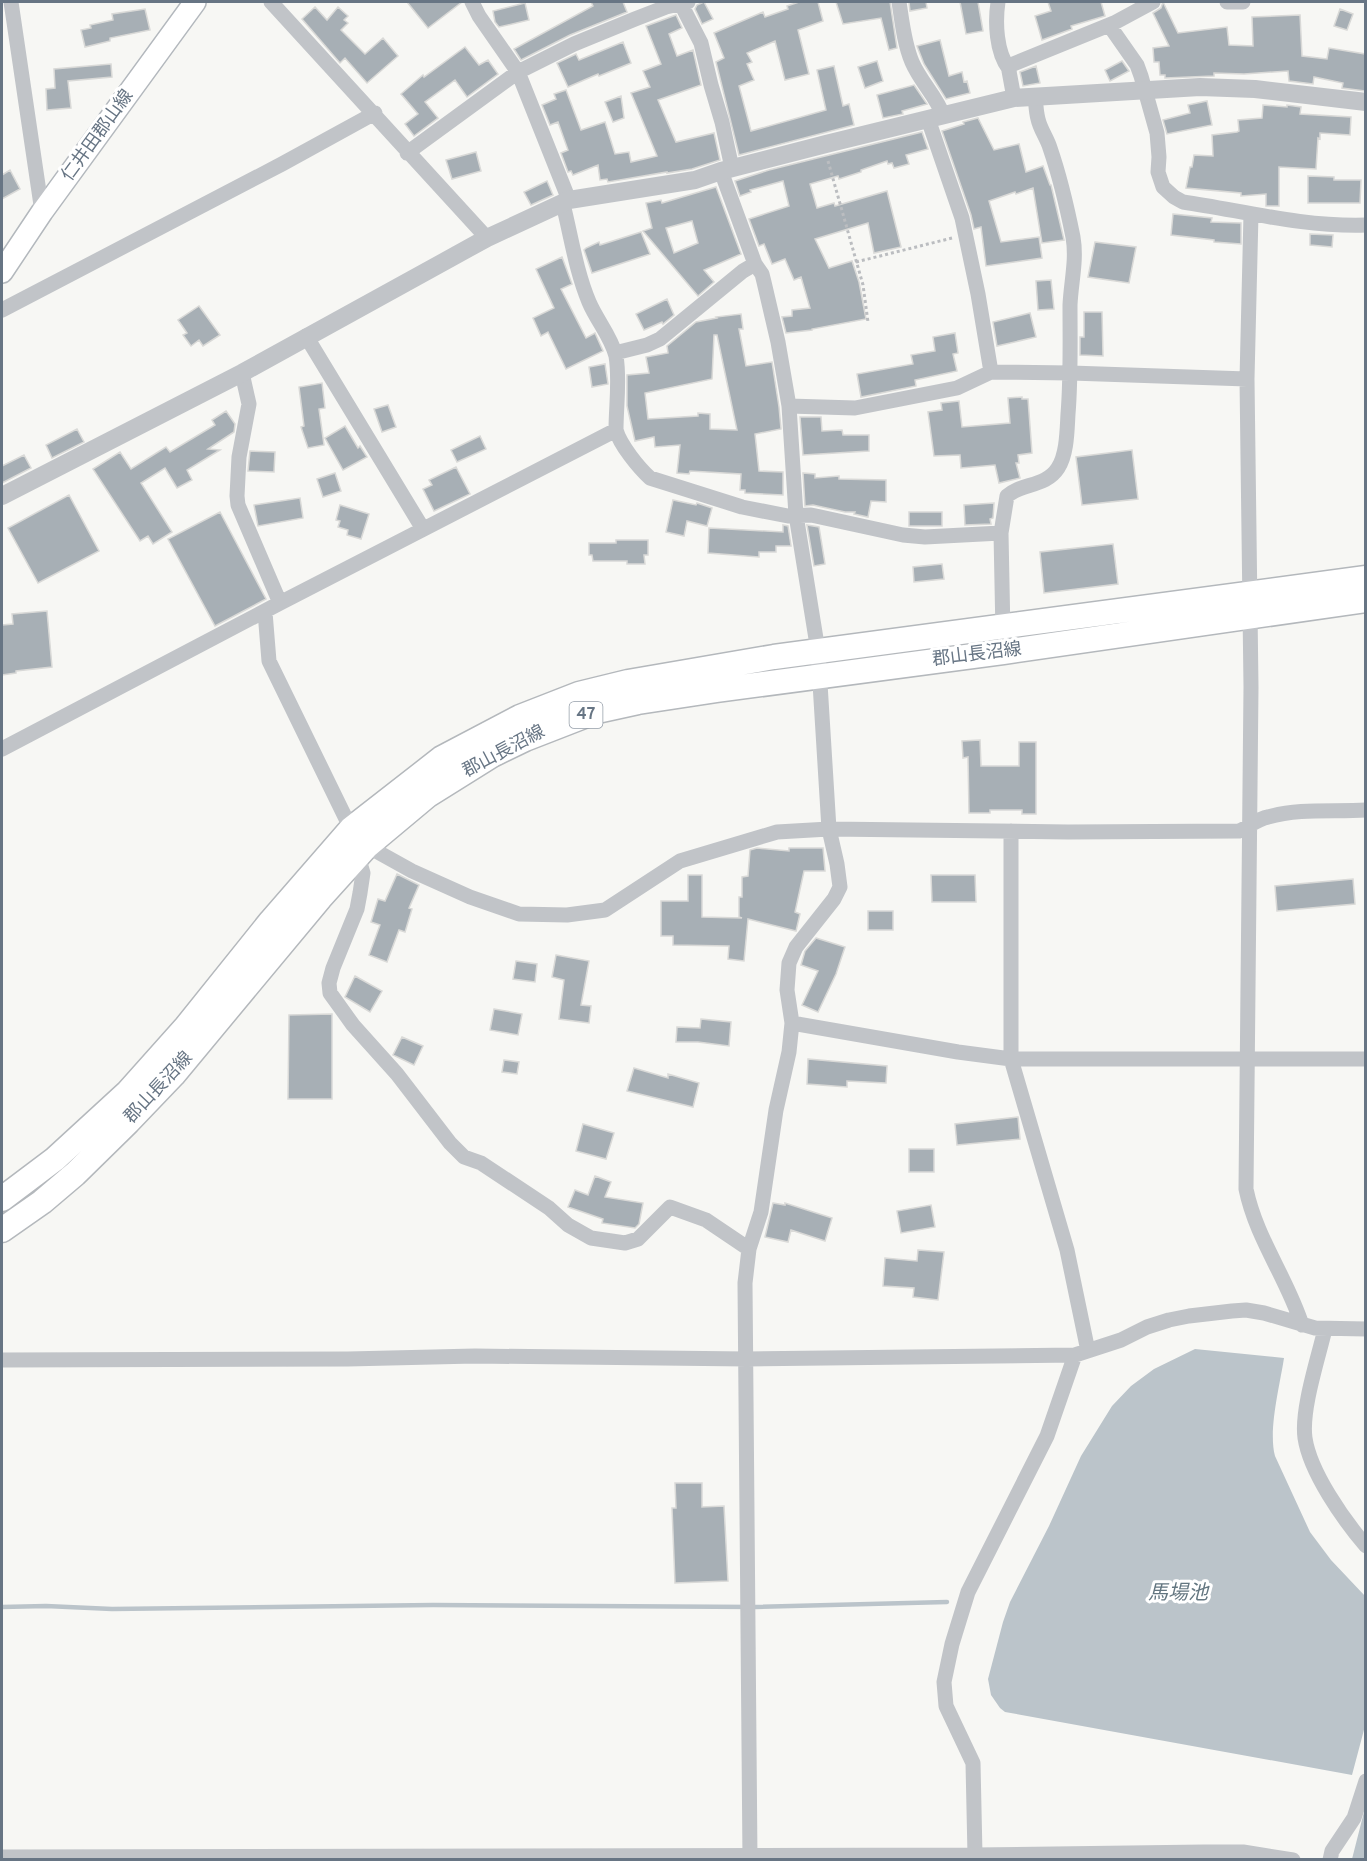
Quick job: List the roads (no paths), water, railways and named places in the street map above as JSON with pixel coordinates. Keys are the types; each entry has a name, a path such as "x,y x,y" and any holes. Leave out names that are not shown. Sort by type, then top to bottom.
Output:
{"main road":[{"name":"仁井田郡山線","path":"2,272 42,212 195,2"},
{"name":"郡山長沼線","path":"2,1230 42,1202 75,1174 180,1066 320,898 359,843 428,795 492,755 556,726 597,711 638,702 1003,652 1249,605 1365,578"},
{"name":"郡山長沼線","path":"2,1199 55,1159 128,1092 186,1027 271,921 359,843 442,758 519,717 579,694 628,682 818,651 1004,627 1249,605 1365,600"}],"street":[{"path":"11,2 42,212"},
{"path":"271,2 487,238"},
{"path":"472,2 479,16 518,72 566,202 586,294 615,353 618,376 616,430 618,438 642,470 650,478 690,489 727,503 770,513 811,515 903,536 1001,533"},
{"path":"407,153 518,72 574,44 683,2 705,53 711,86 722,122 727,169 755,264 762,274 778,342 789,406 796,515 818,651 829,829 840,887 834,899 796,947 789,963 787,990 792,1023 789,1052 776,1110 761,1212 748,1249 745,1283 750,1857"},
{"path":"899,2 911,60 938,105 935,117 966,235 991,372"},
{"path":"998,2 1000,52 1009,69 1014,98"},
{"path":"1009,69 1011,65 1109,25 1153,2"},
{"path":"1227,2 1243,2"},
{"path":"1109,25 1137,65 1157,133 1158,172 1163,186 1174,198 1183,202 1251,214 1328,225 1365,225"},
{"path":"2,496 242,372 487,238 566,202 695,180 727,169 824,144 1014,98 1200,87 1255,88 1365,102"},
{"path":"1003,652 1001,533 1005,499 1008,494 1038,484 1059,467 1065,446 1071,373 1070,302 1075,266 1073,239 1050,147 1038,120 1035,96"},
{"path":"2,310 375,113"},
{"path":"1251,214 1247,379 1250,827 1246,1189 1254,1219 1302,1325"},
{"path":"615,353 647,345 660,339 743,271 755,264"},
{"path":"306,336 423,529"},
{"path":"242,372 249,404 239,457 238,505 280,603"},
{"path":"789,406 855,408 957,388 991,372 1247,379"},
{"path":"2,749 616,430"},
{"path":"265,612 269,661 359,843 363,873 357,909 329,983 329,991 348,1019 397,1074 450,1143 464,1157 481,1164 549,1208 568,1225 591,1238 625,1243 638,1239 670,1207 706,1220 748,1249"},
{"path":"359,843 412,871 470,897 519,914 567,915 604,910 680,861 777,832 829,829 1239,831 1250,827 1259,819 1303,811 1365,810"},
{"path":"975,1855 973,1763 946,1706 944,1682 952,1644 968,1592 1047,1436 1081,1353 1067,1250 1011,1059 1011,831"},
{"path":"792,1023 1011,1059 1365,1059"},
{"path":"2,1360 348,1359 475,1356 747,1359 1081,1353 1121,1340 1147,1327 1189,1316 1246,1310 1324,1329 1365,1329"},
{"path":"1324,1329 1308,1403 1305,1436 1311,1460 1347,1522 1365,1546"},
{"path":"1330,1860 1332,1851 1354,1818 1365,1781"},
{"path":"2,1857 750,1857 1243,1852 1293,1860"}],"water":[{"name":"馬場池","path":"1195,1349 1284,1358 1274,1421 1275,1456 1310,1532 1331,1560 1365,1596 1365,1726 1352,1775 1005,1712 991,1695 988,1679 1010,1602 1049,1526 1081,1456 1112,1406 1131,1386 1154,1369"},
{"path":"1365,1808 1365,1859 1352,1859"}],"waterway":[{"path":"2,1607 112,1609 433,1605 755,1607 947,1602"}]}
